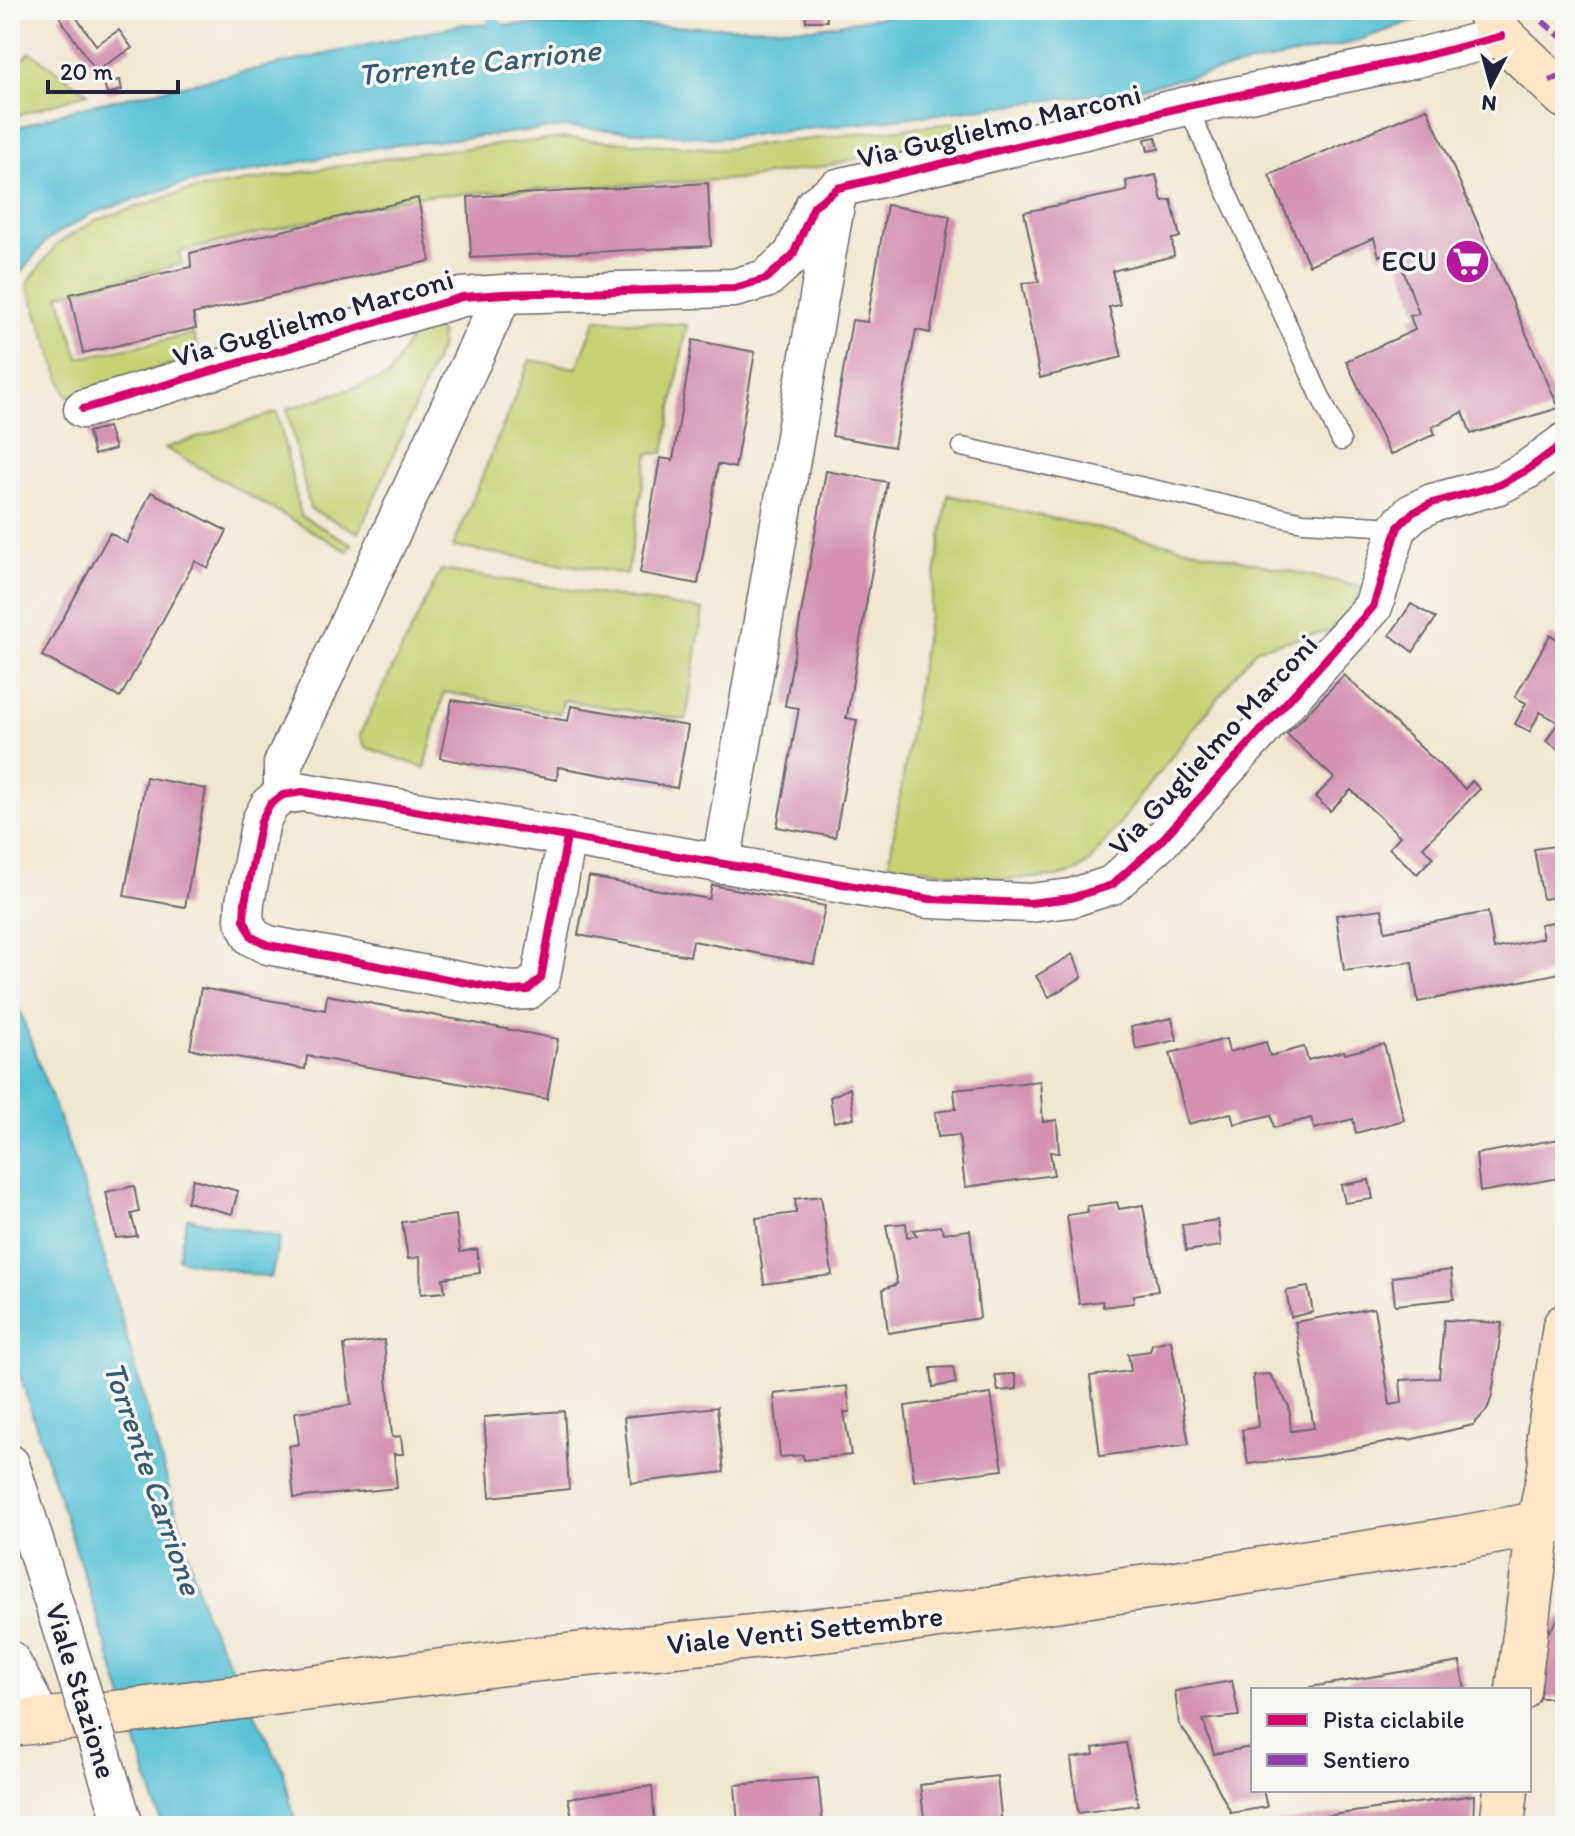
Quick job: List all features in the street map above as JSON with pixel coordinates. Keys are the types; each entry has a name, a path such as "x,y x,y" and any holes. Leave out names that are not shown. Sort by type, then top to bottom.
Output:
{"main road":[{"name":"Via Guglielmo Marconi","path":"1495,23 1565,96"},
{"path":"1518,1688 1552,1522 1549,1436 1565,1326"},
{"name":"Viale Venti Settembre","path":"26,1722 528,1660 888,1623 1169,1584 1552,1522"},
{"path":"1502,1826 1506,1792"}],"street":[{"name":"Via Guglielmo Marconi","path":"83,409 462,297 734,288 766,279 793,255 814,206 838,188 1187,106 1417,58 1495,23"},
{"name":"Via Guglielmo Marconi","path":"721,864 838,188"},
{"name":"Via Guglielmo Marconi","path":"503,294 283,764 283,795 303,792 930,899 1030,903 1071,898 1112,885 1160,842 1373,607 1398,527"},
{"path":"1398,527 1412,513 1432,503 1499,485 1527,470 1565,442"},
{"path":"283,795 270,804 261,821 245,902 244,920 252,937 268,945 510,991 528,990 541,978 567,837"},
{"name":"Viale Stazione","path":"10,1464 124,1826"},
{"name":"Viale Venti Settembre","path":"10,1660 26,1722"}],"lane":[{"path":"1187,106 1341,441"},
{"path":"962,447 1303,522 1398,527"}],"green space":[{"path":"30,52 88,93 10,118 10,72"},
{"path":"969,121 971,132 825,166 742,179 416,196 179,252 182,264 59,295 79,358 193,334 199,355 67,397 27,284 57,244 96,220 183,192 418,153 564,138 723,149"},
{"path":"596,319 687,325 664,453 648,454 627,574 453,547 530,360 577,368"},
{"path":"432,326 441,334 440,349 359,533 310,509 287,409 388,377 414,331"},
{"path":"277,412 301,516 352,544 347,551 165,448"},
{"path":"948,495 1362,587 1351,612 1329,631 1257,648 1090,861 1078,871 1057,877 1004,879 889,865"},
{"path":"441,570 703,610 686,720 563,700 560,713 444,692 425,768 365,747 360,734"}],"water":[{"name":"Torrente Carrione","path":"924,10 1444,10 1351,43 1123,91 720,138 566,127 379,147 179,185 93,213 47,240 10,286 10,130 77,108 465,24 813,28"},
{"name":"Torrente Carrione","path":"10,984 85,1189 205,1615 283,1770 296,1826 162,1826 10,1345"},
{"path":"187,1218 280,1237 271,1278 178,1259"}],"building":[{"path":"10,10 20,16 10,28"},
{"path":"71,10 96,45 119,30 132,48 96,71 60,18"},
{"path":"805,10 826,10 827,21 806,21"},
{"path":"120,80 122,90 107,94 104,83"},
{"path":"1427,108 1559,408 1471,434 1463,412 1432,427 1435,434 1390,455 1346,361 1415,330 1410,316 1419,314 1395,248 1379,256 1374,238 1309,265 1269,175"},
{"path":"1156,137 1159,149 1148,151 1145,139"},
{"path":"1156,175 1162,201 1171,200 1180,237 1172,239 1174,256 1112,271 1120,305 1109,307 1122,357 1040,378 1022,283 1039,282 1024,212 1127,191 1126,181"},
{"path":"708,183 711,246 471,258 468,197"},
{"path":"418,198 430,261 193,314 196,328 83,353 70,294 191,267 190,253"},
{"path":"887,205 950,216 930,333 916,330 894,447 832,436 852,320 867,322"},
{"path":"693,340 755,352 735,468 718,464 698,584 640,573 660,458 673,460"},
{"path":"108,427 115,449 94,455 88,432"},
{"path":"826,471 887,482 846,718 857,720 835,837 777,827 799,708 785,706"},
{"path":"151,492 227,531 208,568 195,561 120,698 42,656 110,533 127,543"},
{"path":"1411,604 1436,618 1413,652 1390,635"},
{"path":"1550,635 1565,643 1562,659 1565,661 1565,674 1559,684 1565,687 1565,753 1546,741 1558,722 1540,712 1530,732 1515,724 1526,703 1515,697"},
{"path":"1344,675 1465,789 1472,781 1480,789 1423,847 1433,857 1417,874 1389,848 1400,836 1351,790 1330,811 1315,797 1334,778 1287,734"},
{"path":"452,700 568,721 571,706 688,726 677,788 558,767 557,780 440,758"},
{"path":"146,777 206,789 185,907 124,896"},
{"path":"1565,831 1565,972 1418,1002 1412,962 1344,971 1336,915 1382,909 1385,931 1488,912 1494,949 1543,938 1540,924 1560,921 1558,897 1543,899 1534,849 1562,845 1559,832"},
{"path":"589,877 709,899 712,885 825,906 814,964 693,941 690,956 578,935"},
{"path":"1073,954 1082,977 1049,997 1036,976"},
{"path":"201,988 325,1010 327,995 558,1039 547,1099 307,1056 305,1069 190,1049"},
{"path":"1172,1018 1177,1040 1136,1049 1131,1027"},
{"path":"1226,1039 1229,1052 1266,1042 1270,1056 1304,1047 1308,1060 1384,1044 1404,1120 1356,1133 1353,1119 1314,1129 1311,1118 1274,1128 1271,1115 1234,1124 1231,1113 1188,1124 1170,1053"},
{"path":"1040,1081 1043,1122 1057,1120 1059,1153 1050,1152 1054,1175 965,1187 959,1135 938,1137 935,1112 956,1109 954,1090"},
{"path":"850,1088 854,1118 834,1122 830,1097"},
{"path":"1565,1138 1565,1177 1480,1192 1476,1154"},
{"path":"193,1179 238,1191 232,1214 187,1202"},
{"path":"1369,1180 1373,1199 1345,1203 1341,1185"},
{"path":"134,1186 139,1212 131,1214 137,1236 116,1238 106,1192"},
{"path":"821,1196 832,1275 764,1284 756,1218 796,1213 795,1199"},
{"path":"1117,1202 1119,1209 1143,1205 1158,1291 1133,1295 1134,1303 1103,1307 1102,1301 1079,1304 1067,1215 1088,1212 1087,1206"},
{"path":"456,1215 460,1252 477,1249 480,1273 443,1278 445,1292 421,1294 420,1257 408,1259 402,1222"},
{"path":"1218,1220 1221,1246 1186,1251 1182,1225"},
{"path":"906,1223 907,1237 917,1236 913,1230 940,1226 944,1233 970,1230 980,1318 888,1333 883,1289 897,1284 886,1225"},
{"path":"1451,1270 1454,1299 1395,1305 1392,1277"},
{"path":"1308,1287 1313,1312 1291,1317 1286,1291"},
{"path":"1374,1308 1390,1405 1402,1403 1400,1380 1439,1378 1444,1320 1502,1323 1492,1396 1487,1410 1473,1425 1409,1440 1318,1456 1248,1464 1242,1430 1258,1427 1253,1375 1270,1374 1289,1406 1291,1431 1314,1428 1295,1322"},
{"path":"384,1340 392,1437 401,1436 403,1454 394,1454 397,1488 294,1498 289,1446 299,1444 295,1412 351,1405 344,1345"},
{"path":"1171,1340 1189,1444 1100,1456 1090,1376 1131,1371 1128,1354 1150,1351 1152,1344"},
{"path":"953,1367 956,1383 933,1387 931,1368"},
{"path":"1015,1374 1017,1389 998,1391 995,1375"},
{"path":"847,1386 850,1412 844,1412 851,1455 804,1460 803,1455 780,1457 774,1394"},
{"path":"991,1394 1003,1470 914,1481 905,1406"},
{"path":"717,1407 724,1472 631,1483 624,1417"},
{"path":"564,1411 569,1489 490,1497 484,1417"},
{"path":"1565,1618 1565,1698 1539,1698 1544,1639 1558,1619"},
{"path":"1460,1662 1465,1688 1310,1688"},
{"path":"1232,1681 1239,1716 1203,1720 1214,1754 1251,1747 1251,1792 1263,1792 1267,1807 1231,1813 1202,1757 1179,1724 1175,1691"},
{"path":"1126,1743 1138,1805 1078,1813 1071,1758 1094,1755 1093,1748"},
{"path":"997,1776 1002,1826 925,1826 920,1785"},
{"path":"818,1778 823,1826 738,1826 735,1785"},
{"path":"652,1786 655,1826 574,1826 568,1798"},
{"path":"1474,1795 1473,1826 1276,1826 1275,1823"}],"waterway":[{"name":"Torrente Carrione","path":"492,10 499,41"}],"marked path":[{"path":"1529,10 1565,40"},
{"path":"1550,81 1565,75"}],"cycle path":[{"path":"83,409 462,297 734,288 766,279 793,255 814,206 838,188 1187,106 1417,58 1502,36"},
{"path":"567,837 541,978 528,990 510,991 268,945 252,937 244,920 261,821 270,804 283,795 303,792 930,899 1030,903 1071,898 1112,885 1160,842 1373,607 1398,527 1412,513 1432,503 1499,485 1527,470 1565,442"}],"place":[{"name":"ECU","path":"1468,261"}]}
